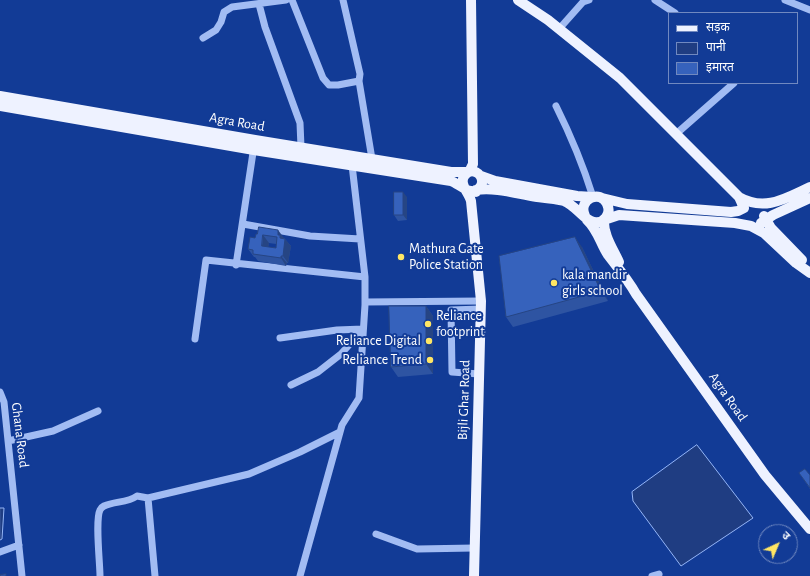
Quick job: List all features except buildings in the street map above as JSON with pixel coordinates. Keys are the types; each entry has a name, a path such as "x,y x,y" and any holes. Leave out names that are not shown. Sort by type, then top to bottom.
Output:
{"main road":[{"path":"471,0 475,171 482,182 482,185 476,190 471,200"},
{"path":"518,0 559,29 620,78 739,197 744,208"},
{"name":"Agra Road","path":"0,96 352,165 451,181 466,188"},
{"name":"Agra Road","path":"0,106 254,145 301,147 451,172 475,171 495,181 577,196 597,197 627,204 724,211 738,211 744,208"},
{"path":"475,171 464,176 463,186 472,191 476,190"},
{"path":"810,187 778,201 766,204 754,203 747,205 742,212 745,222 760,221 771,228 800,258 810,272"},
{"name":"Bijli Ghar Road","path":"466,188 471,200 481,305 474,576"},
{"name":"Agra Road","path":"476,190 490,189 565,201 577,209 596,229 608,254 627,278"},
{"path":"604,220 607,217 608,208 605,200 597,197 586,201 582,208 586,218 595,223 604,220 619,214 735,223 760,221 810,198"},
{"path":"739,197 761,207 764,213 760,221 764,233 796,263 810,272"},
{"name":"Agra Road","path":"604,220 606,233 636,294 765,475 810,529"}],"street":[{"path":"203,38 216,30 221,22 224,12 232,6 286,0"},
{"path":"292,0 323,78 329,85 359,81"},
{"path":"343,0 360,74 359,81 372,159"},
{"path":"654,0 673,12"},
{"path":"785,0 810,10"},
{"path":"559,29 585,1"},
{"path":"262,2 265,27 300,123 301,147"},
{"path":"676,134 733,84"},
{"path":"556,106 567,127 597,197"},
{"path":"236,265 254,145"},
{"path":"300,576 342,425 359,398 365,302 365,277 352,165"},
{"path":"243,224 310,236 360,239"},
{"path":"195,339 206,260 236,265 365,277"},
{"path":"365,302 481,305"},
{"path":"479,374 452,372 452,310 481,305"},
{"path":"280,338 337,330 363,329"},
{"path":"291,385 318,372 330,363 341,354 363,329"},
{"name":"Ghana Road","path":"0,392 4,402 22,576"},
{"path":"8,441 53,431 98,411"},
{"path":"100,576 98,528 99,511 102,507 110,503 130,500 137,496 148,498 249,474 300,452 340,432"},
{"path":"148,498 155,576"},
{"path":"376,534 417,549 474,548"},
{"path":"0,552 19,545"}],"water":[{"path":"697,445 753,518 681,566 633,501 632,492"},
{"path":"0,508 4,508 2,539 0,540"}],"place":[{"name":"Mathura Gate Police Station","path":"401,257"},
{"name":"kala mandir girls school","path":"554,283"},
{"name":"Reliance footprint","path":"428,324"},
{"name":"Reliance Digital","path":"429,341"},
{"name":"Reliance Trend","path":"430,360"}]}
